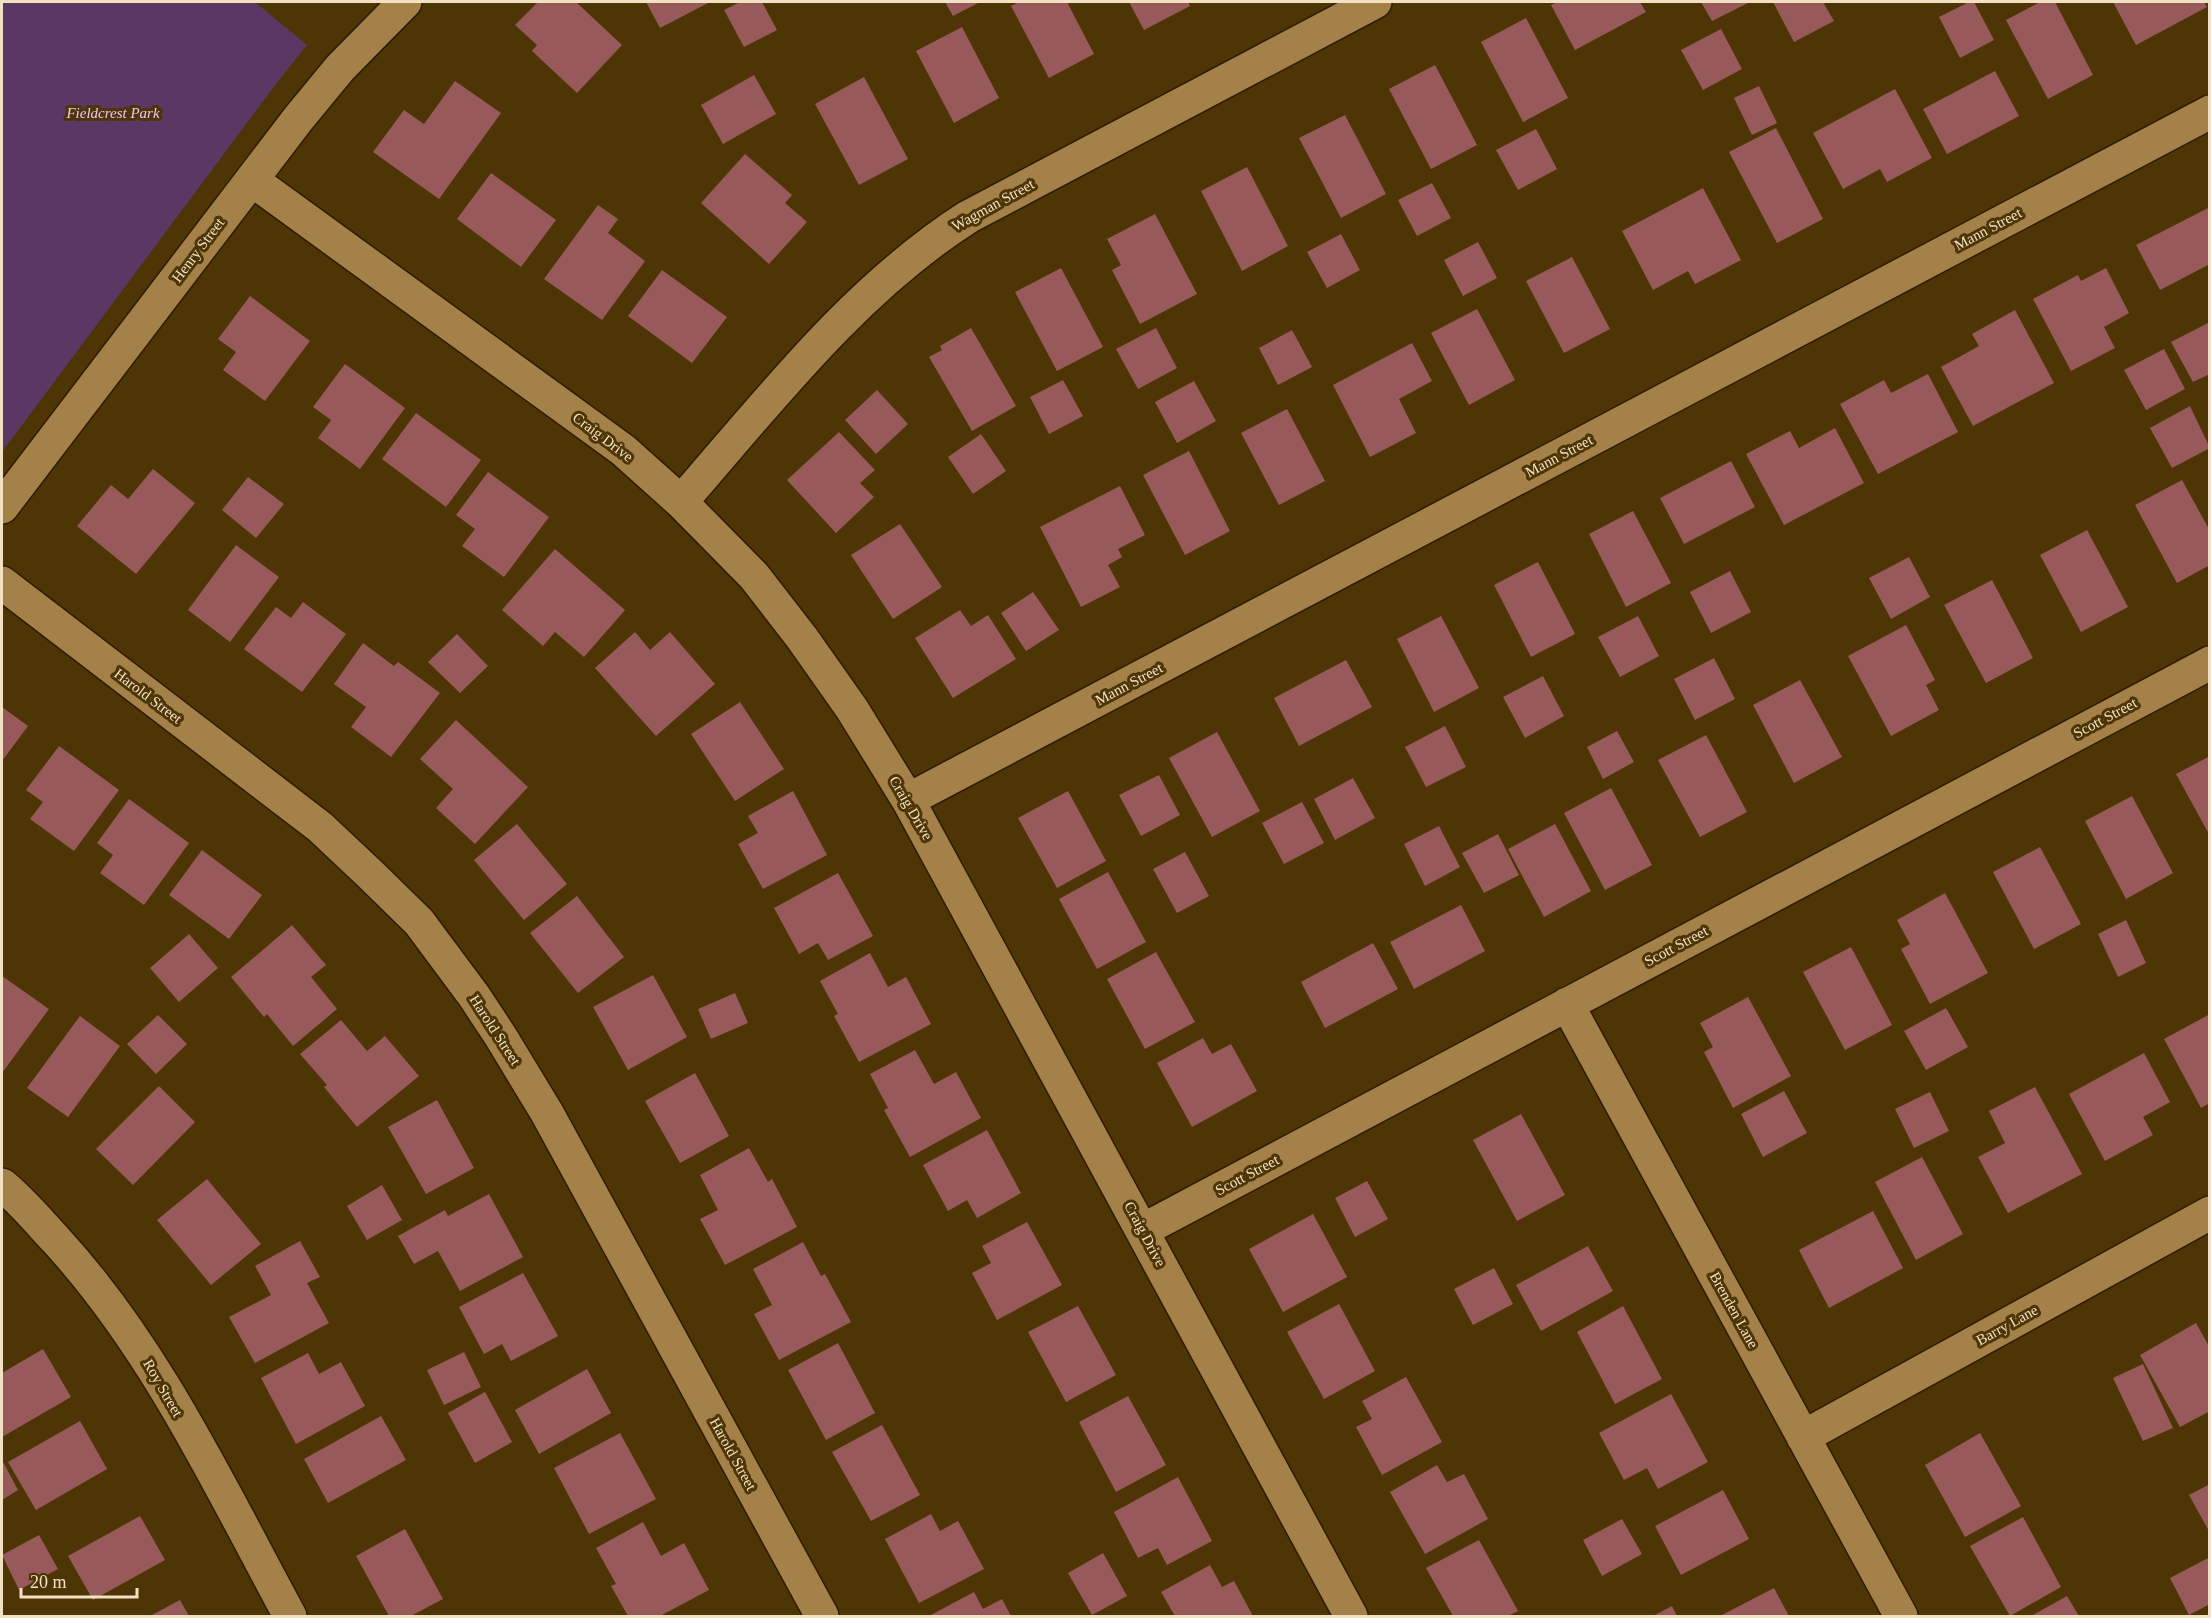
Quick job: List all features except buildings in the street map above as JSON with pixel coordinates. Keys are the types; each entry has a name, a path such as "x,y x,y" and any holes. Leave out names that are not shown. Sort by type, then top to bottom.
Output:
{"street":[{"name":"Henry Street","path":"2,507 298,119 340,68 405,2"},
{"name":"Wagman Street","path":"681,502 822,342 882,282 934,239 968,217 1376,2"},
{"name":"Mann Street","path":"908,800 2210,112"},
{"name":"Craig Drive","path":"252,180 623,450 681,502 754,576 802,638 852,709 908,800 1351,1617"},
{"name":"Harold Street","path":"2,583 320,827 418,922 501,1036 547,1113 822,1617"},
{"name":"Scott Street","path":"1143,1230 2210,663"},
{"name":"Brenden Lane","path":"1567,1004 1901,1617"},
{"name":"Roy Street","path":"2,1185 18,1198 77,1263 134,1338 200,1450 290,1617"},
{"name":"Barry Lane","path":"1803,1437 2210,1213"}],"green space":[{"name":"Fieldcrest Park","path":"2,2 255,2 307,45 2,452"}]}
